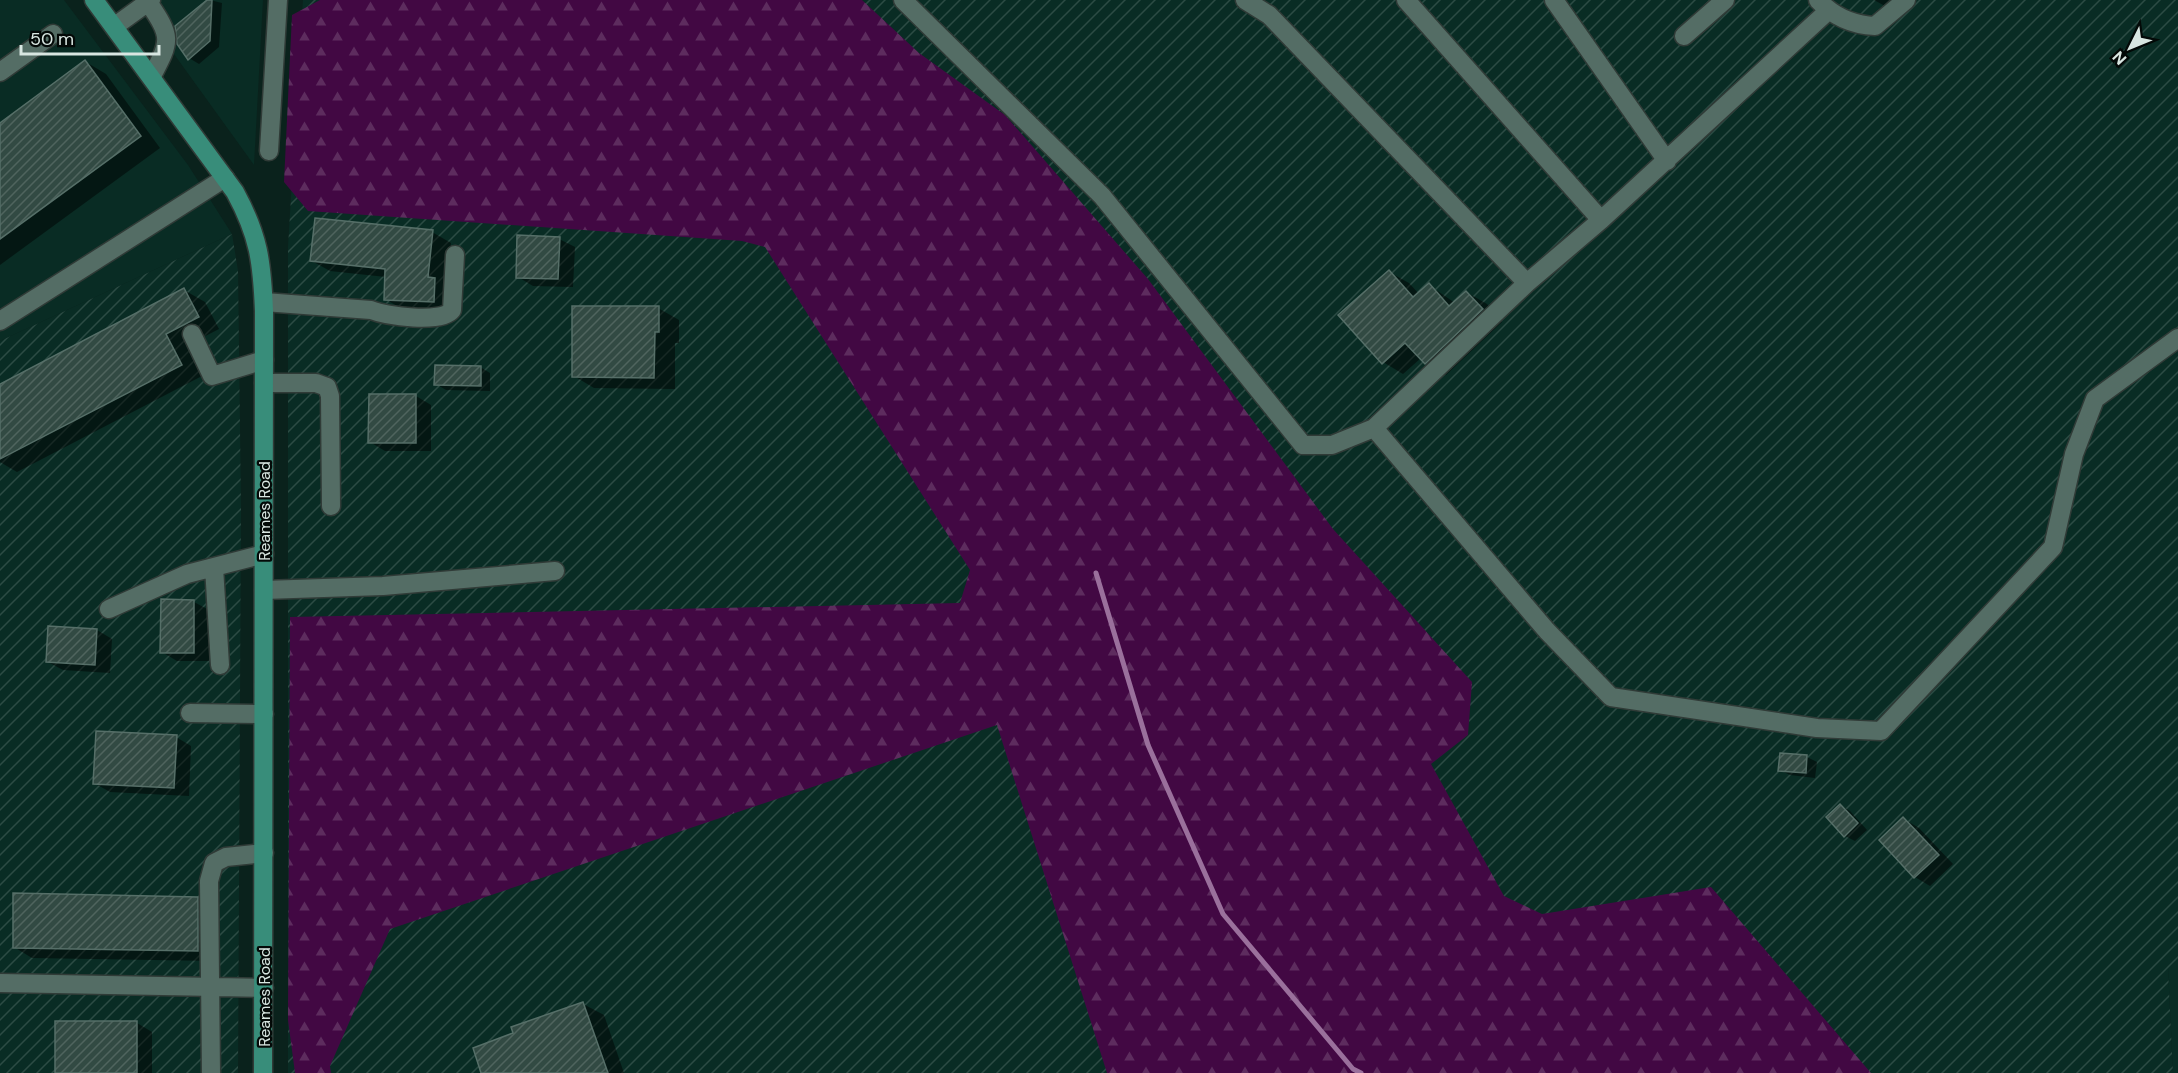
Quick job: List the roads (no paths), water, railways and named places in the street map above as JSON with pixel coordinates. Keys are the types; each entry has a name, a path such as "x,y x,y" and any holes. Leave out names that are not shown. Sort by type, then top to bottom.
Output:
{"main road":[{"name":"Reames Road","path":"94,0 225,178 252,223 260,251 264,302 263,1073"}],"street":[{"path":"269,151 278,0"},
{"path":"903,0 1102,196 1303,445 1332,445 1374,428 1527,283 1667,161 1823,5 1859,25 1875,26 1906,0"},
{"path":"1245,0 1269,15 1527,283"},
{"path":"1406,0 1601,220"},
{"path":"1554,0 1667,161"},
{"path":"1684,36 1725,0"},
{"path":"115,26 150,1 163,24 167,47 152,76"},
{"path":"0,72 53,34"},
{"path":"0,321 225,178"},
{"path":"264,302 371,309 383,315 442,317 452,310 455,255"},
{"path":"192,334 212,376 264,360"},
{"path":"1374,428 1547,631 1611,697 1816,728 1881,731 2053,547 2074,454 2096,399 2178,338"},
{"path":"264,383 316,383 327,387 330,396 331,506"},
{"path":"109,609 187,574 264,554"},
{"path":"214,567 220,665"},
{"path":"264,590 382,586 555,571"},
{"path":"190,713 264,714"},
{"path":"211,1073 209,881 214,862 226,857 264,853"},
{"path":"0,983 264,988"}],"waterway":[{"path":"1096,573 1148,745 1223,914 1353,1069 1361,1073"}]}
